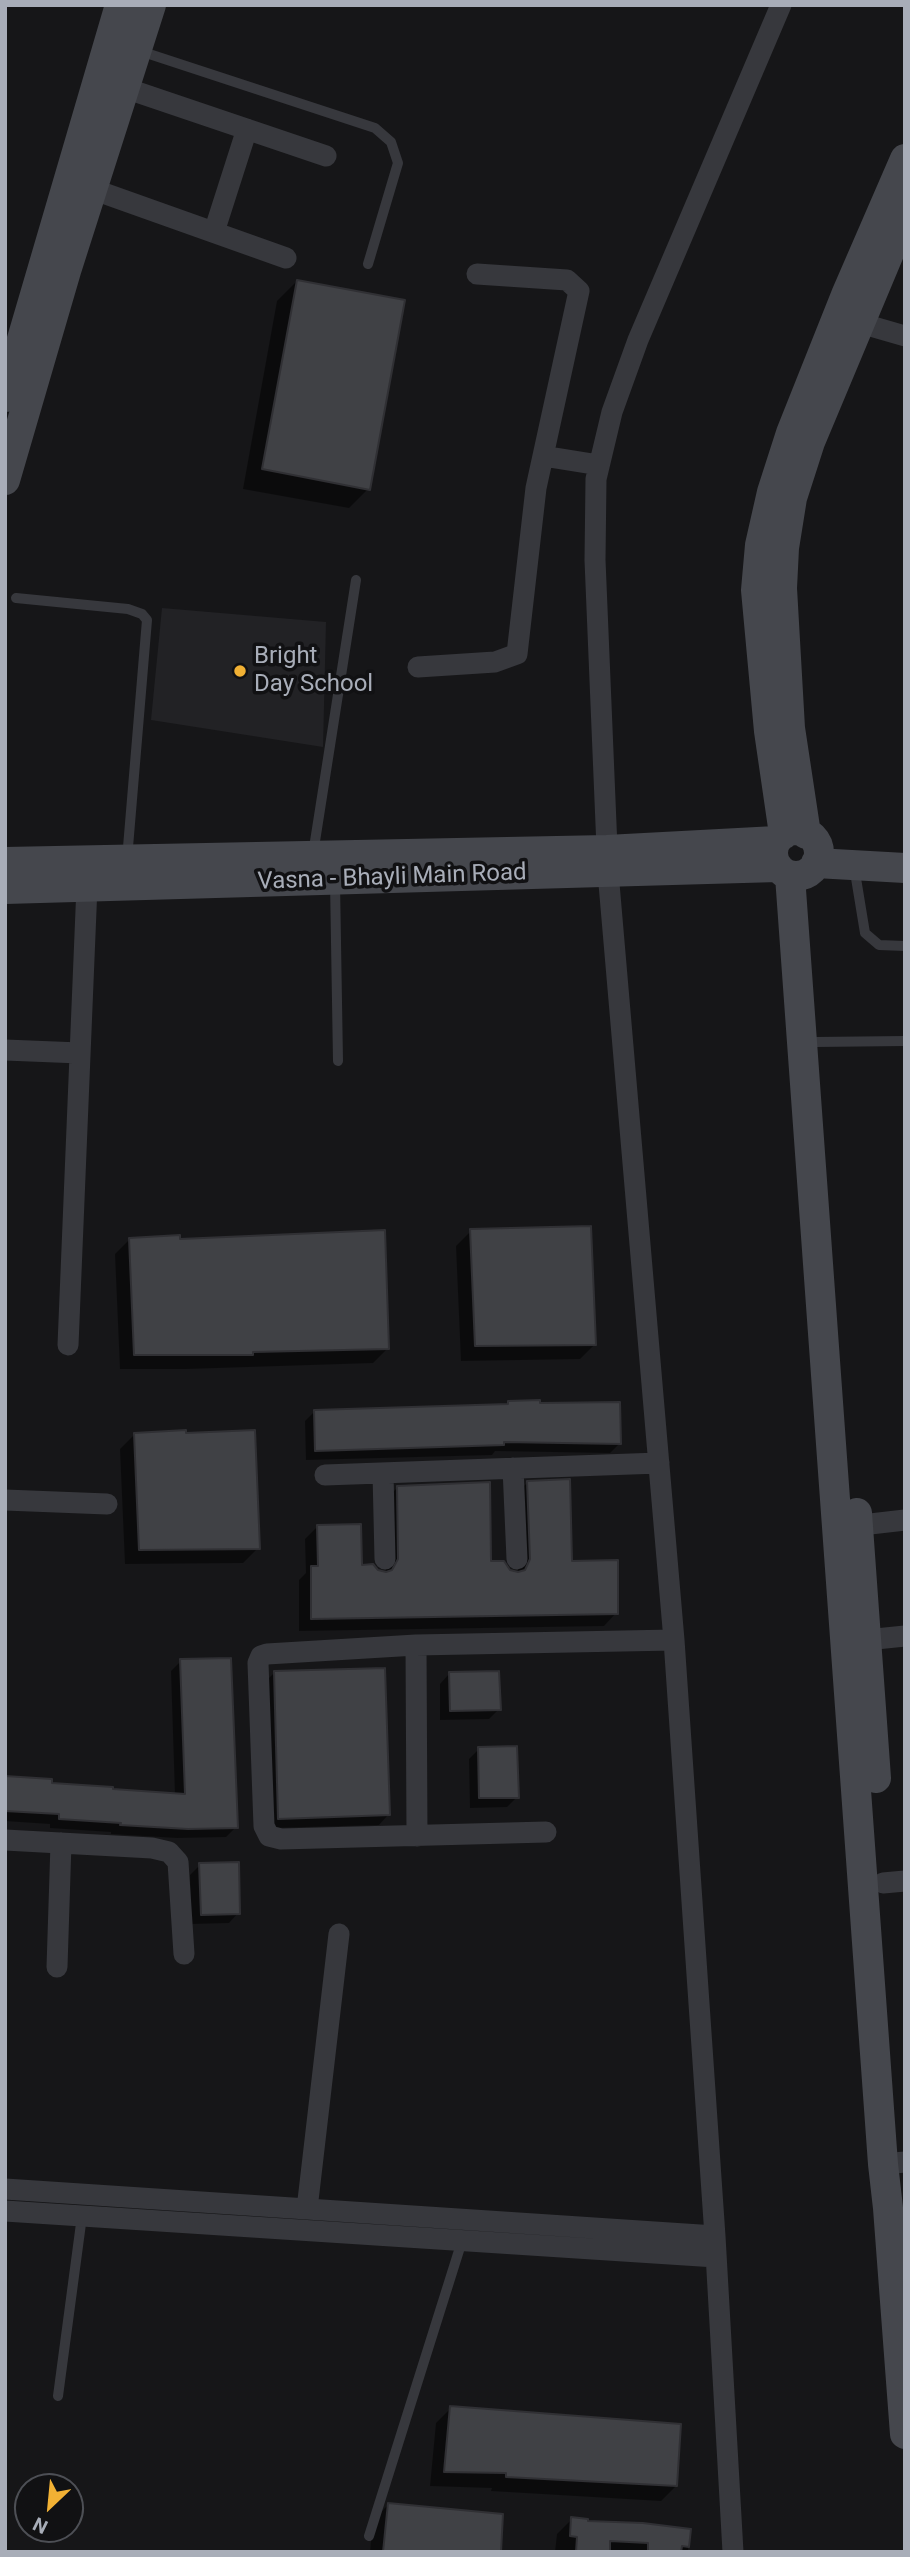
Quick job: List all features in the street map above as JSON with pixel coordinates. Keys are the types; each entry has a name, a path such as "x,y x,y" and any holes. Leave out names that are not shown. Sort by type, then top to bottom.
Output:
{"main road":[{"path":"5,480 125,88 120,5"},
{"path":"5,397 123,47 151,5"},
{"path":"899,2167 797,854 782,588 784,548 792,498 848,320 905,159"},
{"path":"848,320 905,215"},
{"name":"Vasna - Bhayli Main Road","path":"5,889 335,879 608,861 905,847"},
{"path":"797,854 815,1042 848,1527 866,1640 894,1882 899,2167 897,2207 905,2434"},
{"name":"Vasna - Bhayli Main Road","path":"797,854 854,865 905,867"},
{"name":"Vasna - Bhayli Main Road","path":"5,862 312,856 608,861"}],"street":[{"path":"733,2552 716,2246 674,1640 608,861 595,560 596,479 612,412 638,340 781,5"},
{"path":"125,88 326,156"},
{"path":"214,232 247,129"},
{"path":"92,189 286,258"},
{"path":"418,667 495,662 517,654 536,488 579,291 567,280 477,274"},
{"path":"848,320 905,336"},
{"path":"543,456 599,465"},
{"path":"68,1345 87,886"},
{"path":"5,1050 80,1053"},
{"path":"325,1475 659,1463"},
{"path":"513,1468 517,1559"},
{"path":"383,1473 385,1559"},
{"path":"5,1500 107,1504"},
{"path":"848,1527 905,1520"},
{"path":"866,1640 905,1636"},
{"path":"546,1832 281,1839 269,1836 264,1826 258,1663 261,1657 267,1654 416,1645 674,1640"},
{"path":"416,1645 417,1836"},
{"path":"5,1840 152,1848 169,1852 178,1862 184,1954"},
{"path":"57,1967 61,1843"},
{"path":"307,2209 339,1934"},
{"path":"5,2189 307,2209 716,2246"},
{"path":"5,2211 462,2241 716,2246"}],"lane":[{"path":"123,47 375,128 391,142 398,163 368,264"},
{"path":"312,856 356,580"},
{"path":"16,598 128,609 142,614 147,620 127,859"},
{"path":"854,865 865,933 879,946 905,946"},
{"path":"335,879 338,1061"},
{"path":"815,1042 905,1041"},
{"path":"58,2396 82,2216"},
{"path":"369,2536 462,2241"}],"shaded area":[{"name":"Bright Day School","path":"162,608 326,622 323,747 151,720"}],"building":[{"path":"297,280 405,300 370,490 262,469"},
{"path":"591,1226 596,1345 475,1346 470,1229"},
{"path":"385,1230 389,1349 253,1352 253,1355 134,1355 129,1238 180,1235 180,1239"},
{"path":"540,1400 540,1403 620,1402 621,1444 504,1442 504,1445 315,1451 314,1410 508,1404 508,1401"},
{"path":"186,1430 186,1433 255,1430 260,1549 139,1550 134,1433"},
{"path":"570,1479 572,1561 618,1560 618,1614 311,1619 311,1566 318,1566 317,1525 361,1524 362,1565 373,1564 378,1570 386,1572 392,1570 398,1559 397,1486 490,1482 491,1561 504,1561 510,1570 518,1572 525,1570 530,1559 527,1481"},
{"path":"231,1658 238,1828 188,1829 120,1825 121,1823 59,1819 59,1814 5,1811 5,1776 52,1779 52,1783 185,1794 180,1659"},
{"path":"385,1668 390,1815 278,1819 274,1671"},
{"path":"499,1671 501,1710 450,1711 449,1672"},
{"path":"517,1746 519,1798 479,1798 478,1747"},
{"path":"239,1862 240,1914 201,1915 199,1863"},
{"path":"450,2406 681,2424 677,2486 506,2477 506,2473 444,2472"},
{"path":"388,2503 503,2514 501,2552 383,2552"},
{"path":"571,2517 588,2521 643,2523 691,2529 689,2547 682,2546 681,2552 648,2552 648,2543 610,2541 610,2552 576,2552 577,2537 570,2536"}],"place":[{"name":"Bright Day School","path":"240,671"}]}
